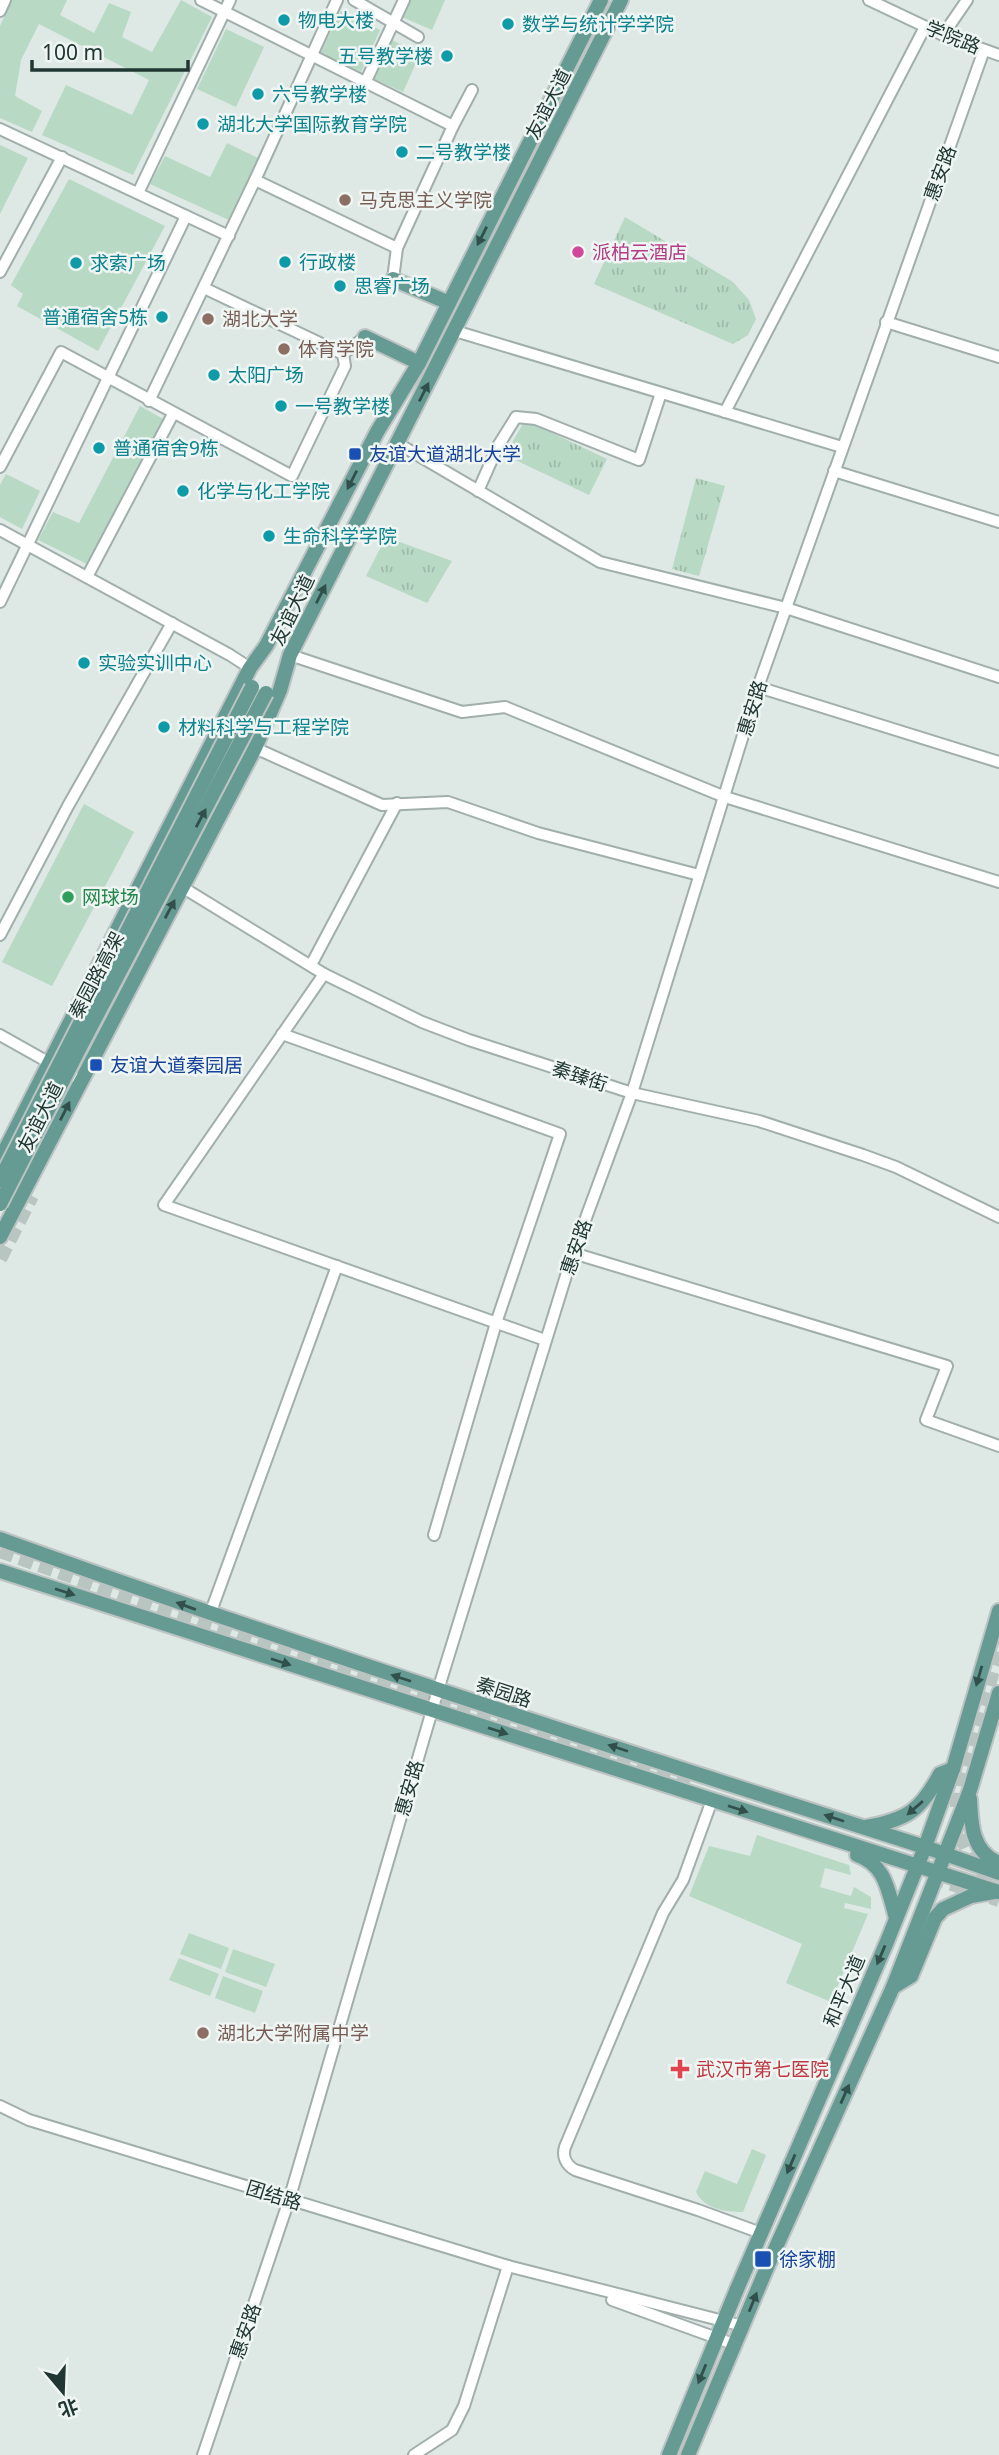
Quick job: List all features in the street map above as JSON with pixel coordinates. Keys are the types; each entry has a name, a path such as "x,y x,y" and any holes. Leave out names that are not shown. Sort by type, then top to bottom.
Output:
{"main road":[{"name":"友谊大道","path":"0,1160 250,668 267,646 377,432 419,363 601,0"},
{"name":"友谊大道","path":"0,1237 255,748 280,690 290,655 621,0"},
{"path":"393,279 449,303"},
{"path":"365,337 419,363"},
{"name":"秦园路高架","path":"0,1204 259,690 267,646"},
{"name":"秦园路高架","path":"0,1180 259,690 290,655"},
{"path":"32,1196 47,1147"},
{"name":"秦园路","path":"0,1539 209,1614 999,1873"},
{"name":"秦园路","path":"0,1571 999,1892"},
{"name":"和平大道","path":"668,2455 925,1847 953,1769 999,1611"},
{"path":"688,2455 893,1987 970,1790 999,1693"},
{"path":"864,1827 895,1821 913,1812 931,1792 940,1774 953,1769"},
{"path":"970,1790 971,1825 975,1839 985,1855 999,1863"},
{"path":"823,1836 829,1845 875,1864 884,1879 896,1918"},
{"path":"893,1987 911,1976 935,1918 943,1909 971,1896 999,1892"}],"street":[{"path":"0,11 5,0"},
{"path":"201,0 453,125"},
{"path":"138,192 230,0"},
{"path":"149,401 338,0"},
{"path":"354,0 418,37"},
{"path":"365,83 404,0"},
{"name":"学院路","path":"869,0 943,35 999,55"},
{"path":"943,35 967,0"},
{"path":"725,412 925,27"},
{"name":"惠安路","path":"203,2455 289,2200 432,1710 573,1253 632,1093 758,687 985,50"},
{"path":"393,279 397,248 453,125 472,90"},
{"path":"0,129 229,236"},
{"path":"0,272 62,157"},
{"path":"255,180 397,248"},
{"path":"0,603 186,216"},
{"path":"204,288 342,354"},
{"path":"886,322 999,357"},
{"path":"455,331 842,447"},
{"path":"342,354 365,337"},
{"path":"0,467 61,352 108,380 292,476 345,366 342,354"},
{"path":"478,491 498,446 516,417 536,419 639,460 662,393"},
{"path":"87,577 173,414"},
{"path":"397,443 600,562 786,608 999,677"},
{"path":"834,471 999,522"},
{"path":"0,530 230,654 250,668"},
{"path":"0,935 68,806 172,623"},
{"path":"290,655 462,712 505,708 725,797 999,882"},
{"path":"758,687 999,762"},
{"path":"255,748 382,805 448,802 538,833 699,875"},
{"path":"311,965 397,803"},
{"name":"秦臻街","path":"181,887 324,974 392,1009 444,1031 632,1093 759,1121 863,1154 999,1217"},
{"path":"324,974 164,1205 545,1340"},
{"path":"282,1034 560,1134 496,1323 434,1535"},
{"path":"0,1035 80,1080"},
{"path":"573,1253 947,1366 926,1420 999,1446"},
{"path":"209,1614 337,1266"},
{"path":"712,1800 682,1880 663,1913 565,2147 564,2156 570,2168 575,2170 698,2210 761,2234"},
{"name":"团结路","path":"0,2106 29,2120 508,2266 743,2326"},
{"path":"414,2455 452,2430 464,2406 508,2266"},
{"name":"团结路","path":"550,2278 736,2344"}],"green space":[{"path":"12,0 67,0 60,15 94,33 109,3 131,12 122,37 152,52 181,0 212,17 133,175 42,135 66,85 132,115 149,80 39,24 21,60 15,96 42,111 32,132 0,118 0,26"},
{"path":"410,0 445,0 432,30 402,17"},
{"path":"341,11 380,30 361,72 320,54"},
{"path":"226,29 264,47 236,107 197,89"},
{"path":"392,40 420,54 403,92 374,79"},
{"path":"227,143 260,159 231,221 150,184 165,156 210,177"},
{"path":"0,145 28,158 0,214"},
{"name":"求索广场","path":"69,179 165,226 98,351 17,306 23,294 11,285"},
{"path":"625,217 733,282 749,300 756,319 748,335 733,344 594,284"},
{"path":"140,406 163,419 87,564 38,540 53,512 79,523"},
{"path":"525,420 607,459 589,495 505,455"},
{"path":"6,474 40,491 22,529 0,517 0,485"},
{"path":"696,478 725,486 699,576 672,569"},
{"path":"386,537 452,561 427,603 366,576"},
{"name":"网球场","path":"84,804 134,832 52,986 2,962"},
{"path":"757,1835 849,1865 851,1875 825,1868 820,1887 851,1896 854,1887 871,1897 871,1909 845,1903 844,1908 868,1914 831,2002 786,1983 802,1944 689,1896 709,1846 750,1856"},
{"path":"189,1933 229,1948 221,1969 180,1954"},
{"path":"233,1949 275,1964 266,1987 225,1972"},
{"path":"179,1958 219,1974 210,1996 169,1980"},
{"path":"223,1976 263,1991 255,2013 215,1998"},
{"path":"752,2149 766,2155 743,2212 716,2208 704,2202 696,2192 705,2171 737,2184"}],"tunnel":[{"path":"0,1259 32,1196"},
{"path":"0,1551 123,1595 689,1785"},
{"path":"999,1652 959,1782 957,1797 959,1826 969,1853 977,1866 999,1885"},
{"path":"931,1877 999,1900"}],"place":[{"name":"物电大楼","path":"284,20"},
{"name":"数学与统计学学院","path":"508,24"},
{"name":"五号教学楼","path":"447,56"},
{"name":"六号教学楼","path":"258,94"},
{"name":"湖北大学国际教育学院","path":"203,124"},
{"name":"二号教学楼","path":"402,152"},
{"name":"马克思主义学院","path":"345,200"},
{"name":"派柏云酒店","path":"578,252"},
{"name":"行政楼","path":"285,262"},
{"name":"求索广场","path":"76,263"},
{"name":"思睿广场","path":"340,286"},
{"name":"普通宿舍5栋","path":"162,317"},
{"name":"湖北大学","path":"208,319"},
{"name":"体育学院","path":"284,349"},
{"name":"太阳广场","path":"214,375"},
{"name":"一号教学楼","path":"281,406"},
{"name":"普通宿舍9栋","path":"99,448"},
{"name":"友谊大道湖北大学","path":"355,454"},
{"name":"化学与化工学院","path":"183,491"},
{"name":"生命科学学院","path":"269,536"},
{"name":"实验实训中心","path":"84,663"},
{"name":"材料科学与工程学院","path":"164,727"},
{"name":"网球场","path":"68,897"},
{"name":"友谊大道秦园居","path":"96,1065"},
{"name":"湖北大学附属中学","path":"203,2033"},
{"name":"武汉市第七医院","path":"680,2069"},
{"name":"徐家棚","path":"763,2259"}]}
